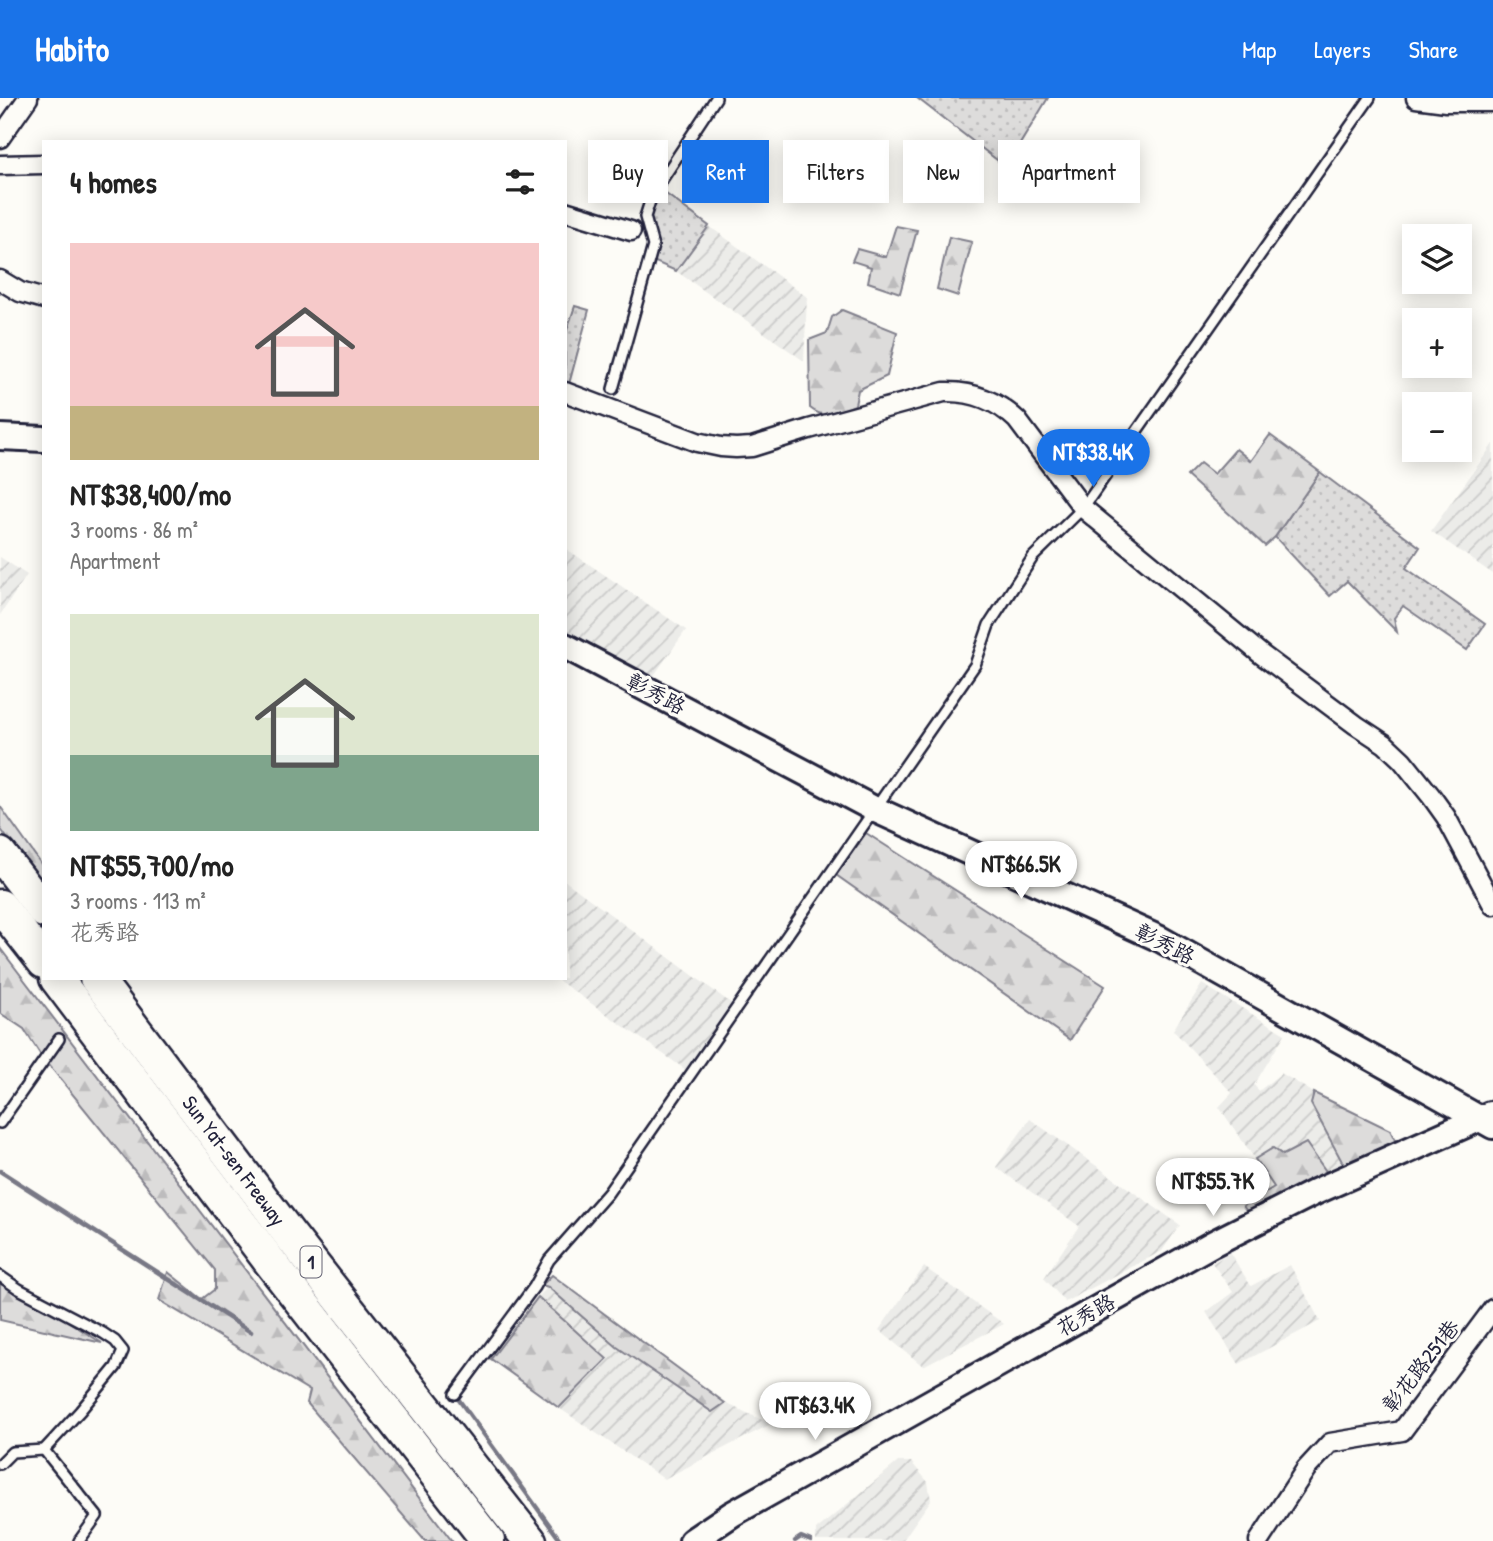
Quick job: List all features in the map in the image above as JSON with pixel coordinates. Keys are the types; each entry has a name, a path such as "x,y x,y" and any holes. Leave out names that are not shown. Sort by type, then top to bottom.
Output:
{"highway":[{"path":"0,854 42,908"},
{"path":"0,906 42,959"},
{"name":"Sun Yat-sen Freeway","path":"58,980 268,1259 488,1541"},
{"name":"Sun Yat-sen Freeway","path":"98,980 289,1234 530,1541"}],"street":[{"path":"0,138 28,98"},
{"path":"1416,98 1446,102 1493,102"},
{"path":"0,165 42,164"},
{"path":"567,212 631,231"},
{"path":"0,279 20,292 42,298"},
{"path":"567,393 697,442 736,448 752,447 933,394 967,393 989,399 1017,420 1083,508 1262,655 1385,744 1417,778 1446,817 1492,902"},
{"path":"0,438 42,439"},
{"name":"彰秀路","path":"567,647 874,809 1160,939 1489,1119"},
{"name":"花秀路","path":"692,1541 733,1514 1212,1244 1315,1192 1489,1119"},
{"name":"彰花路251巷","path":"1259,1541 1306,1469 1330,1443 1402,1431 1493,1309"}],"lane":[{"path":"613,389 653,246 645,217 652,195 716,98"},
{"path":"455,1394 534,1287 549,1260 608,1193 975,665 989,625 1033,557 1083,508 1370,98"},
{"path":"0,1123 59,1039"},
{"path":"0,1276 19,1289 103,1333 123,1351 116,1367 44,1450 12,1452 0,1464"},
{"path":"44,1450 97,1516 79,1541"}],"shaded area":[{"path":"709,226 807,297 804,361 676,271"},
{"path":"1493,444 1493,574 1431,531"},
{"path":"567,549 686,630 650,681 567,636"},
{"path":"0,557 27,575 0,615"},
{"path":"567,882 732,1004 686,1070 558,980 567,980"},
{"path":"1202,984 1285,1034 1254,1085 1259,1091 1281,1073 1314,1093 1311,1105 1346,1169 1330,1177 1272,1148 1255,1159 1219,1107 1232,1093 1173,1030"},
{"path":"1030,1119 1180,1225 1162,1251 1065,1302 1044,1278 1079,1226 996,1167"},
{"path":"1230,1253 1251,1286 1290,1265 1320,1321 1239,1364 1206,1312 1233,1292 1212,1263"},
{"path":"924,1267 1004,1324 923,1366 879,1330"},
{"path":"548,1287 617,1348 712,1412 725,1403 771,1424 664,1479 559,1408 607,1358 538,1297"},
{"path":"898,1462 911,1462 928,1482 931,1500 902,1541 816,1541 816,1530"}],"green space":[{"path":"917,98 1048,98 1022,140 998,140 998,161 984,150 984,140 971,140"},
{"path":"668,195 709,226 676,271 653,261 658,242 644,211 649,203 668,203"},
{"path":"896,226 917,230 900,293 868,282 871,267 852,261 857,249 886,257"},
{"path":"949,237 972,242 958,296 937,289"},
{"path":"575,306 589,310 569,384 567,383 567,330"},
{"path":"842,310 897,332 887,376 858,390 855,405 832,414 821,414 810,408 809,340 827,333 832,317"},
{"path":"1270,435 1320,472 1275,537 1265,546 1187,476 1200,463 1214,474 1236,449 1251,461"},
{"path":"1320,472 1420,547 1406,568 1485,624 1467,650 1403,606 1394,618 1397,632 1347,581 1330,596 1275,537"},
{"path":"0,806 42,865 42,886 0,828"},
{"path":"866,833 1105,986 1070,1040 836,875"},
{"path":"0,948 452,1541 425,1541 307,1403 310,1391 159,1300 168,1272 202,1299 215,1289 215,1270 40,1054 24,1029 0,1013"},
{"path":"1314,1093 1390,1130 1397,1144 1346,1169 1311,1104"},
{"path":"1306,1143 1330,1177 1252,1218 1243,1206 1274,1187 1255,1159 1273,1148 1283,1155"},
{"path":"552,1275 725,1403 712,1412 617,1347 548,1287 542,1285"},
{"path":"0,1278 102,1343 0,1320"},
{"path":"538,1297 607,1359 559,1408 491,1359"}],"waterway":[{"path":"0,1171 251,1332"},
{"path":"459,1400 561,1541"},
{"path":"795,1541 801,1537 811,1541"}]}
